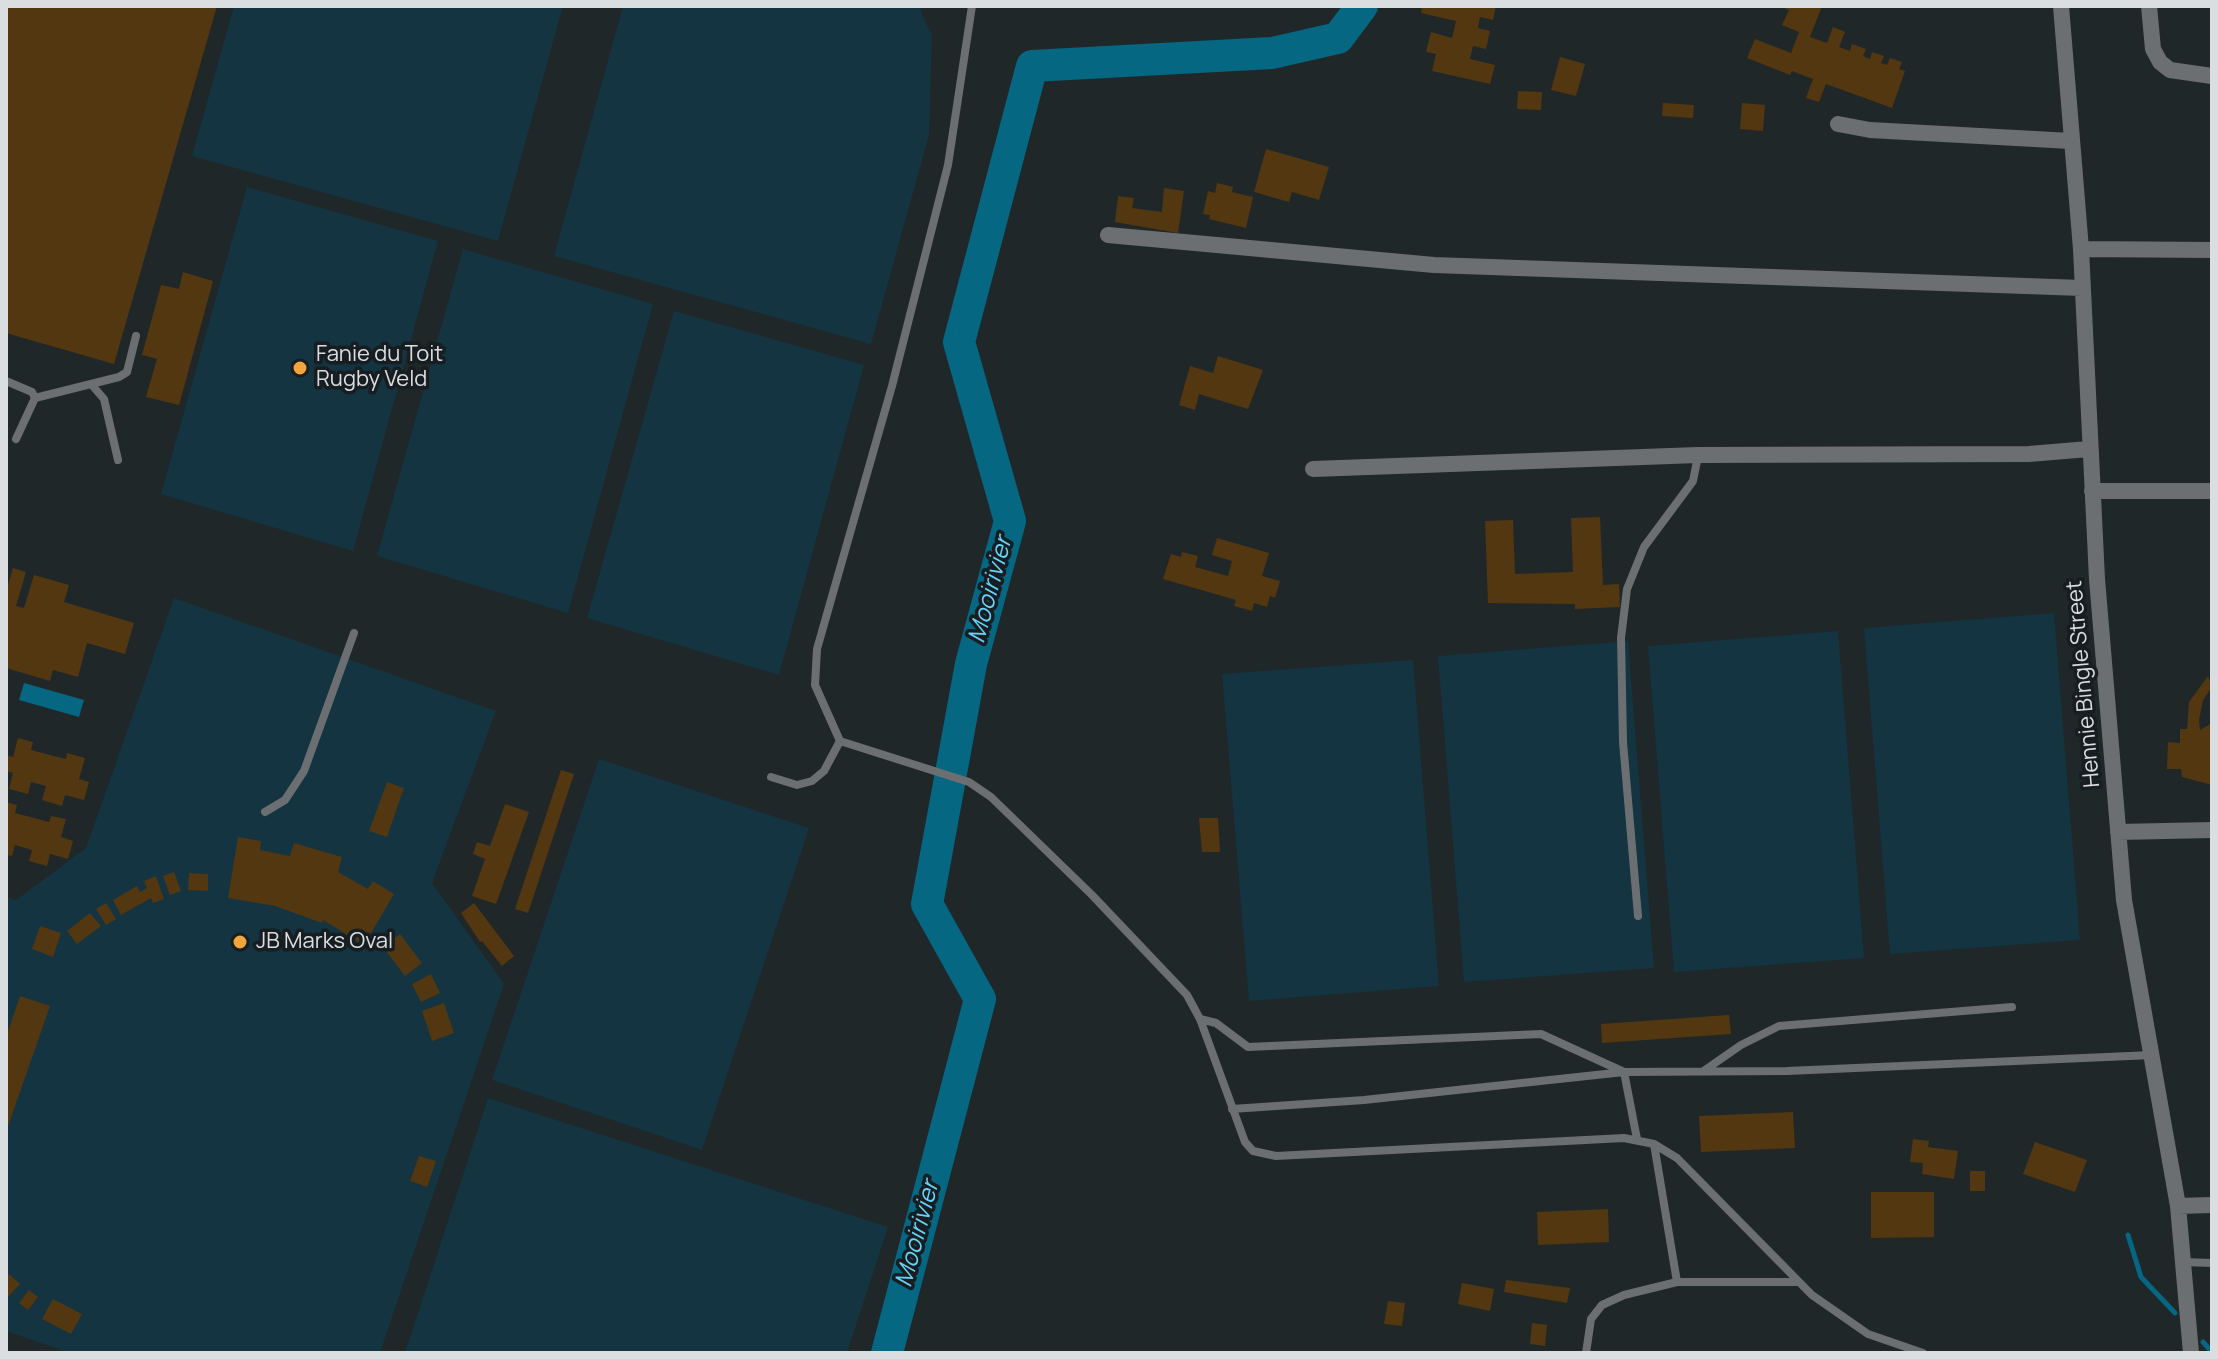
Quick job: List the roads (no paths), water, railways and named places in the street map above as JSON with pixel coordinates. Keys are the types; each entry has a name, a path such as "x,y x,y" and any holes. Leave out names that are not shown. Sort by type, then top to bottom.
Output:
{"street":[{"name":"Hennie Bingle Street","path":"2061,6 2081,249 2089,449 2124,900 2178,1206 2191,1353"},
{"path":"2149,6 2153,49 2160,62 2184,73 2212,76"},
{"path":"1838,124 1870,130 2071,141"},
{"path":"1108,235 1434,265 2082,288"},
{"path":"2081,249 2212,250"},
{"path":"1313,469 1698,455 2029,454 2089,449"},
{"path":"2092,491 2212,491"},
{"path":"2118,832 2212,830"},
{"path":"2178,1206 2212,1205"}],"lane":[{"path":"972,6 948,165 892,386 817,649 815,685 840,741 969,782 991,797 1092,895 1187,995 1200,1019 1245,1142 1253,1151 1276,1156 1637,1139 1654,1144 1677,1158 1797,1282 1850,1324 1895,1346 1923,1353"},
{"path":"35,398 127,372 136,336"},
{"path":"6,381 23,387 35,398"},
{"path":"91,384 104,399 118,460"},
{"path":"16,439 35,398"},
{"path":"1638,916 1623,742 1621,638 1627,589 1644,547 1693,481 1698,455"},
{"path":"265,812 285,800 304,771 354,633"},
{"path":"771,777 797,785 812,781 824,771 840,741"},
{"path":"1705,1070 1741,1045 1779,1026 2012,1007"},
{"path":"1200,1019 1216,1023 1248,1047 1541,1034 1624,1072"},
{"path":"1232,1109 1364,1100 1624,1072 1787,1071 2152,1055"},
{"path":"1624,1072 1637,1139"},
{"path":"1654,1144 1677,1282"},
{"path":"2183,1262 2212,1263"},
{"path":"1586,1353 1591,1319 1602,1305 1624,1295 1677,1282 1797,1282"}],"water":[{"path":"24,683 84,700 79,717 19,700"}],"waterway":[{"name":"Mooirivier","path":"887,1353 980,999 927,904 971,664 1010,521 959,342 1032,66 1272,53 1338,38 1362,6"},
{"path":"2128,1235 2141,1277 2175,1313"},
{"path":"2203,1342 2212,1352"}],"place":[{"name":"Fanie du Toit Rugby Veld","path":"300,368"},
{"name":"JB Marks Oval","path":"240,942"}]}
